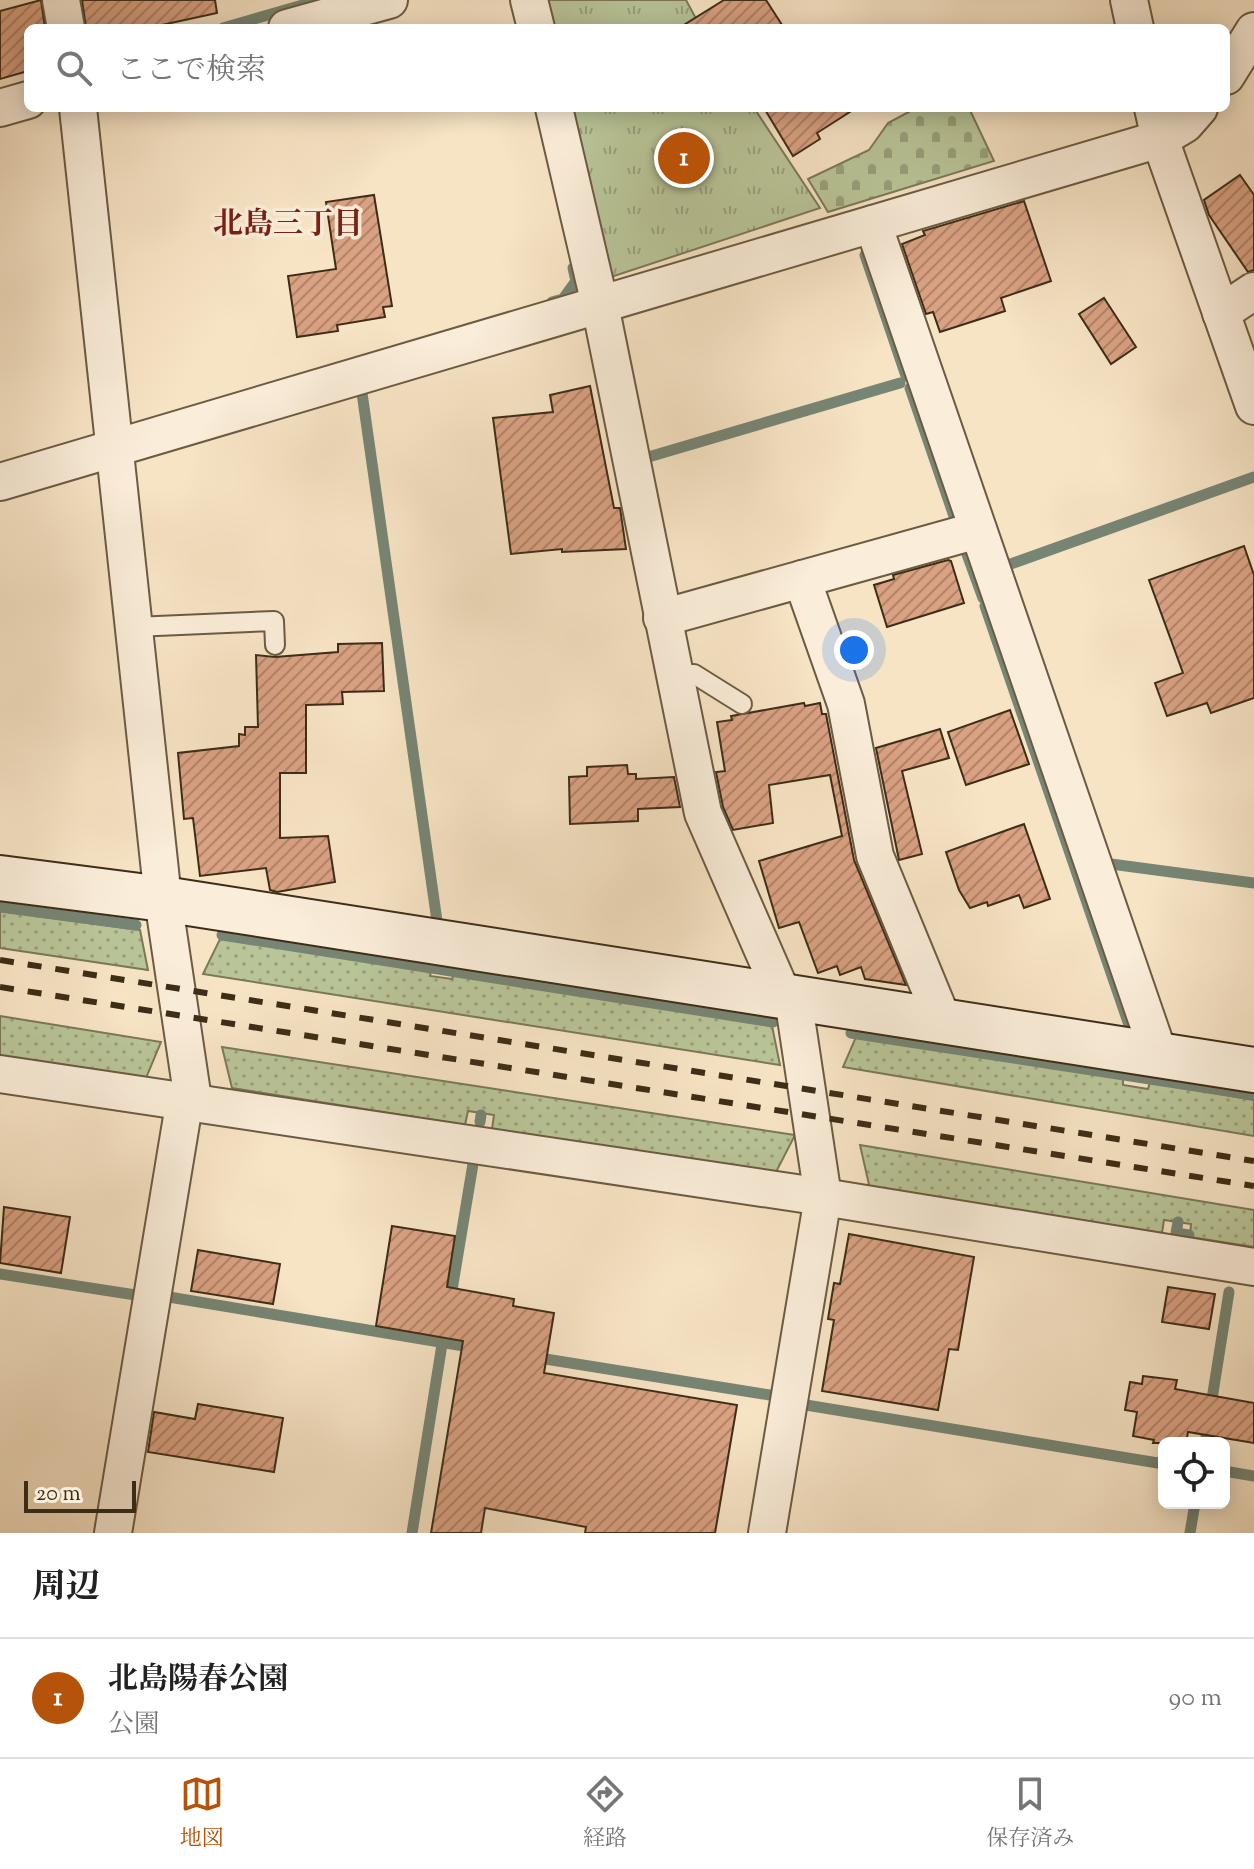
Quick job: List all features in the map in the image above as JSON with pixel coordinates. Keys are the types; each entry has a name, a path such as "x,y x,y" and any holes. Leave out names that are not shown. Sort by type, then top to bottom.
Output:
{"street":[{"path":"61,0 65,24"},
{"path":"302,24 389,0"},
{"path":"529,0 535,24"},
{"path":"1129,0 1134,24"},
{"path":"1230,70 1254,31"},
{"path":"0,108 24,101"},
{"path":"78,112 163,899 189,1100 113,1533"},
{"path":"555,112 600,305 703,813 788,997 823,1197 767,1533"},
{"path":"0,482 873,224 1157,124 1185,124 1196,112"},
{"path":"1157,124 1254,406"},
{"path":"873,224 1159,1055"},
{"path":"1221,313 1254,291"},
{"path":"662,618 978,530"},
{"path":"802,579 846,704 875,856 943,1021"},
{"path":"0,878 163,899 1254,1070"},
{"path":"0,1074 823,1197 1254,1267"}],"lane":[{"path":"134,627 274,621 275,645"},
{"path":"675,677 694,674 742,704"}],"green space":[{"path":"546,0 686,0 699,24 551,24"},
{"path":"571,112 757,112 820,208 608,278"},
{"path":"909,112 971,112 994,161 828,212 808,179 869,150 888,123"},
{"path":"0,911 140,930 148,970 0,948"},
{"path":"221,937 431,971 430,976 452,979 454,974 772,1026 780,1065 203,974"},
{"path":"0,1016 161,1042 144,1083 0,1059"},
{"path":"856,1037 1123,1078 1123,1085 1148,1089 1150,1082 1254,1100 1254,1136 843,1067"},
{"path":"222,1047 795,1135 775,1174 492,1129 494,1115 468,1111 465,1125 232,1088"},
{"path":"860,1145 1254,1210 1254,1247 1190,1237 1191,1224 1164,1220 1162,1233 870,1189"}],"building":[{"path":"41,0 44,24 24,24 24,72 0,79 0,11"},
{"path":"82,0 215,0 217,13 166,24 85,24"},
{"path":"724,0 766,0 781,24 685,24"},
{"path":"766,112 850,112 817,133 820,139 793,156"},
{"path":"1240,175 1254,195 1254,270 1248,272 1209,215 1204,200"},
{"path":"374,195 392,306 383,307 385,317 337,325 338,331 297,337 288,276 336,269 326,202"},
{"path":"1024,201 1051,281 1001,298 1005,311 940,332 933,312 926,314 902,244 925,235 923,231"},
{"path":"1104,298 1136,347 1111,364 1079,314"},
{"path":"590,386 614,508 620,508 626,549 562,552 562,549 511,554 493,418 553,412 550,395"},
{"path":"1244,546 1254,575 1254,698 1211,713 1207,703 1167,716 1155,683 1183,673 1149,580"},
{"path":"951,561 964,603 887,627 874,585 894,579 893,575"},
{"path":"382,643 384,691 342,692 343,704 306,705 306,773 280,773 280,838 328,836 335,882 277,892 270,890 266,868 200,876 193,818 184,819 178,753 239,746 239,734 245,735 245,727 258,727 256,655 275,657 338,652 338,644"},
{"path":"804,703 805,706 820,703 822,714 826,714 854,860 906,985 865,979 861,967 840,975 837,966 818,973 799,922 779,928 759,861 842,836 830,775 769,785 773,823 733,830 723,807 716,772 725,771 717,722 732,720 731,716"},
{"path":"1010,710 1029,764 966,785 948,732"},
{"path":"940,729 949,758 902,771 922,854 899,860 876,748"},
{"path":"627,765 628,774 636,774 636,779 674,777 680,807 638,809 638,821 570,824 569,777 587,776 587,767"},
{"path":"1024,824 1050,899 1024,908 1019,895 988,906 987,902 970,908 959,890 946,852"},
{"path":"4,1207 70,1217 61,1273 0,1263"},
{"path":"392,1226 455,1236 447,1287 514,1299 513,1306 554,1313 544,1373 737,1405 715,1533 585,1533 586,1527 485,1508 481,1533 431,1533 463,1341 376,1326"},
{"path":"849,1234 974,1257 958,1350 949,1349 938,1410 822,1391 834,1320 828,1319 834,1283 840,1284"},
{"path":"198,1250 280,1264 273,1304 191,1291"},
{"path":"1168,1287 1215,1294 1209,1329 1162,1322"},
{"path":"1143,1376 1177,1380 1175,1389 1254,1403 1254,1443 1188,1432 1187,1437 1158,1437 1158,1443 1133,1436 1137,1412 1125,1410 1130,1382 1142,1384"},
{"path":"198,1404 283,1418 274,1472 148,1452 154,1412 195,1419"}],"waterway":[{"path":"237,24 320,0"},
{"path":"865,255 906,376"},
{"path":"552,302 563,299 576,281 573,268"},
{"path":"645,458 900,383"},
{"path":"910,388 956,522"},
{"path":"362,393 437,921"},
{"path":"1005,566 1254,477"},
{"path":"964,546 983,598"},
{"path":"985,606 1129,1025"},
{"path":"1111,864 1254,883"},
{"path":"0,907 136,925"},
{"path":"222,935 773,1022"},
{"path":"851,1033 1254,1095"},
{"path":"480,1122 481,1115"},
{"path":"450,1302 473,1164"},
{"path":"1178,1222 1176,1233 1189,1235"},
{"path":"0,1274 142,1296"},
{"path":"1206,1437 1229,1292"},
{"path":"169,1297 476,1348"},
{"path":"412,1533 443,1338"},
{"path":"533,1357 776,1396"},
{"path":"806,1405 1158,1463"},
{"path":"1230,1472 1254,1476"},
{"path":"1190,1533 1194,1509"}],"railway":[{"path":"0,960 1254,1161"},
{"path":"0,987 1254,1186"}],"place":[{"name":"北島陽春公園","path":"684,158"}],"district":[{"name":"北島三丁目","path":"288,225"}]}
